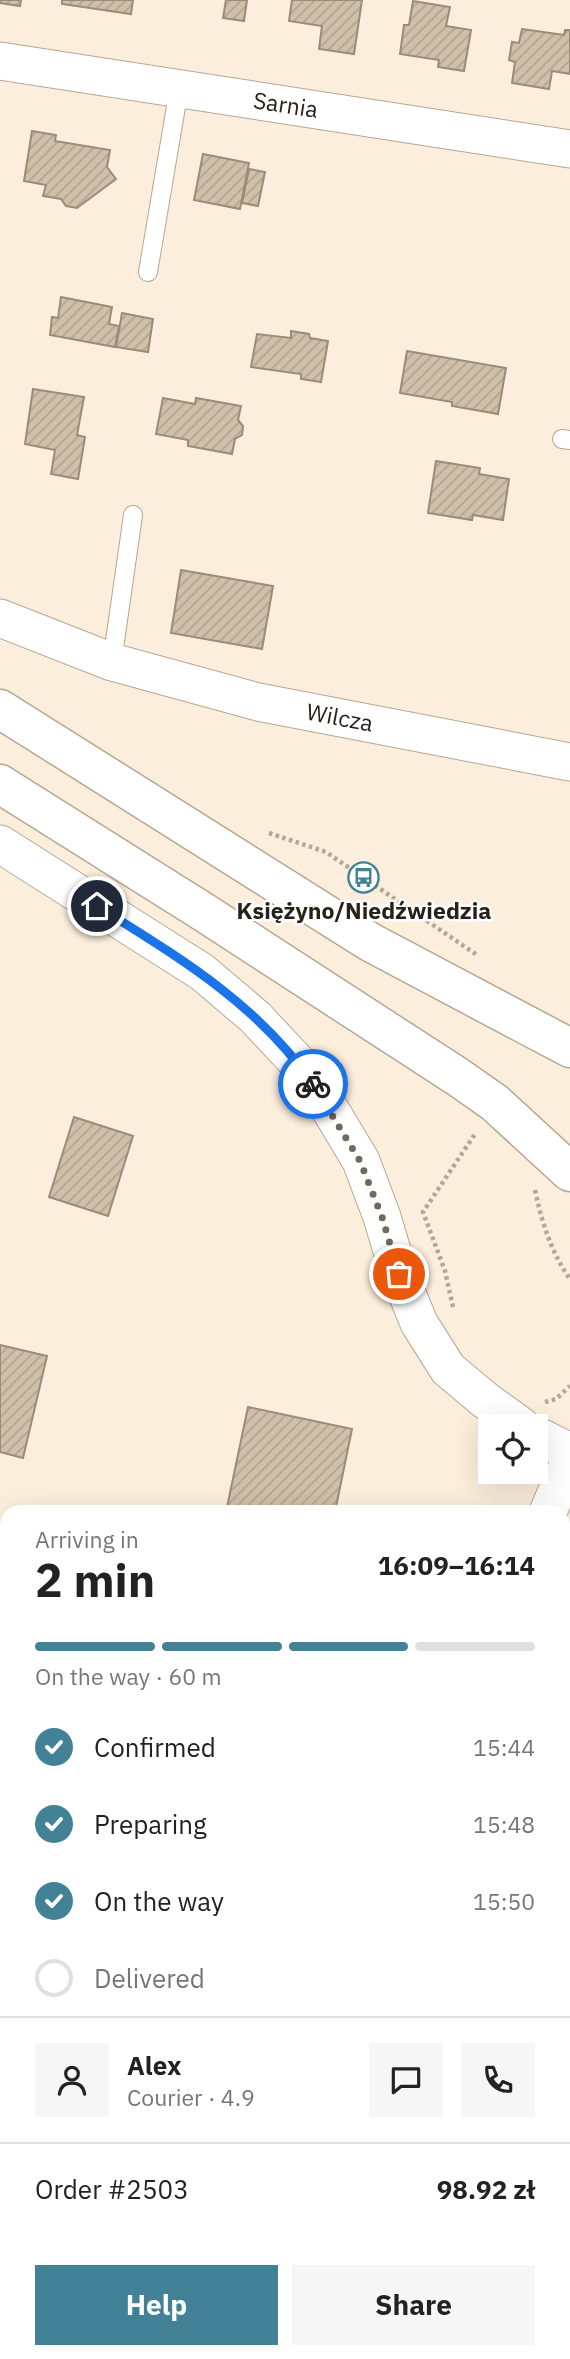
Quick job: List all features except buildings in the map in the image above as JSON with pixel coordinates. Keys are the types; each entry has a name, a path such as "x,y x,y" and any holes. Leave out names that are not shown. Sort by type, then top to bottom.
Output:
{"main road":[{"path":"0,709 370,942 570,1048"},
{"path":"0,784 458,1077 495,1103 570,1172"}],"street":[{"name":"Sarnia","path":"0,61 570,149"},
{"name":"Wilcza","path":"0,618 112,662 258,702 570,762"},
{"path":"0,844 202,972 256,1017 298,1063 331,1111 360,1161 419,1323 448,1369 485,1400 517,1414"},
{"path":"548,1434 570,1452"},
{"path":"551,1505 570,1460"}],"lane":[{"path":"148,272 179,89"},
{"path":"112,662 133,515"}],"path":[{"path":"456,1318 444,1271 423,1212 476,1133"},
{"path":"540,1414 570,1386"}],"way so far":[{"path":"313,1084 360,1161 382,1217 399,1274"}],"place":[{"name":"Księżyno/Niedźwiedzia","path":"364,877"}],"route":[{"path":"97,906 202,972 256,1017 298,1063 313,1084"}]}
